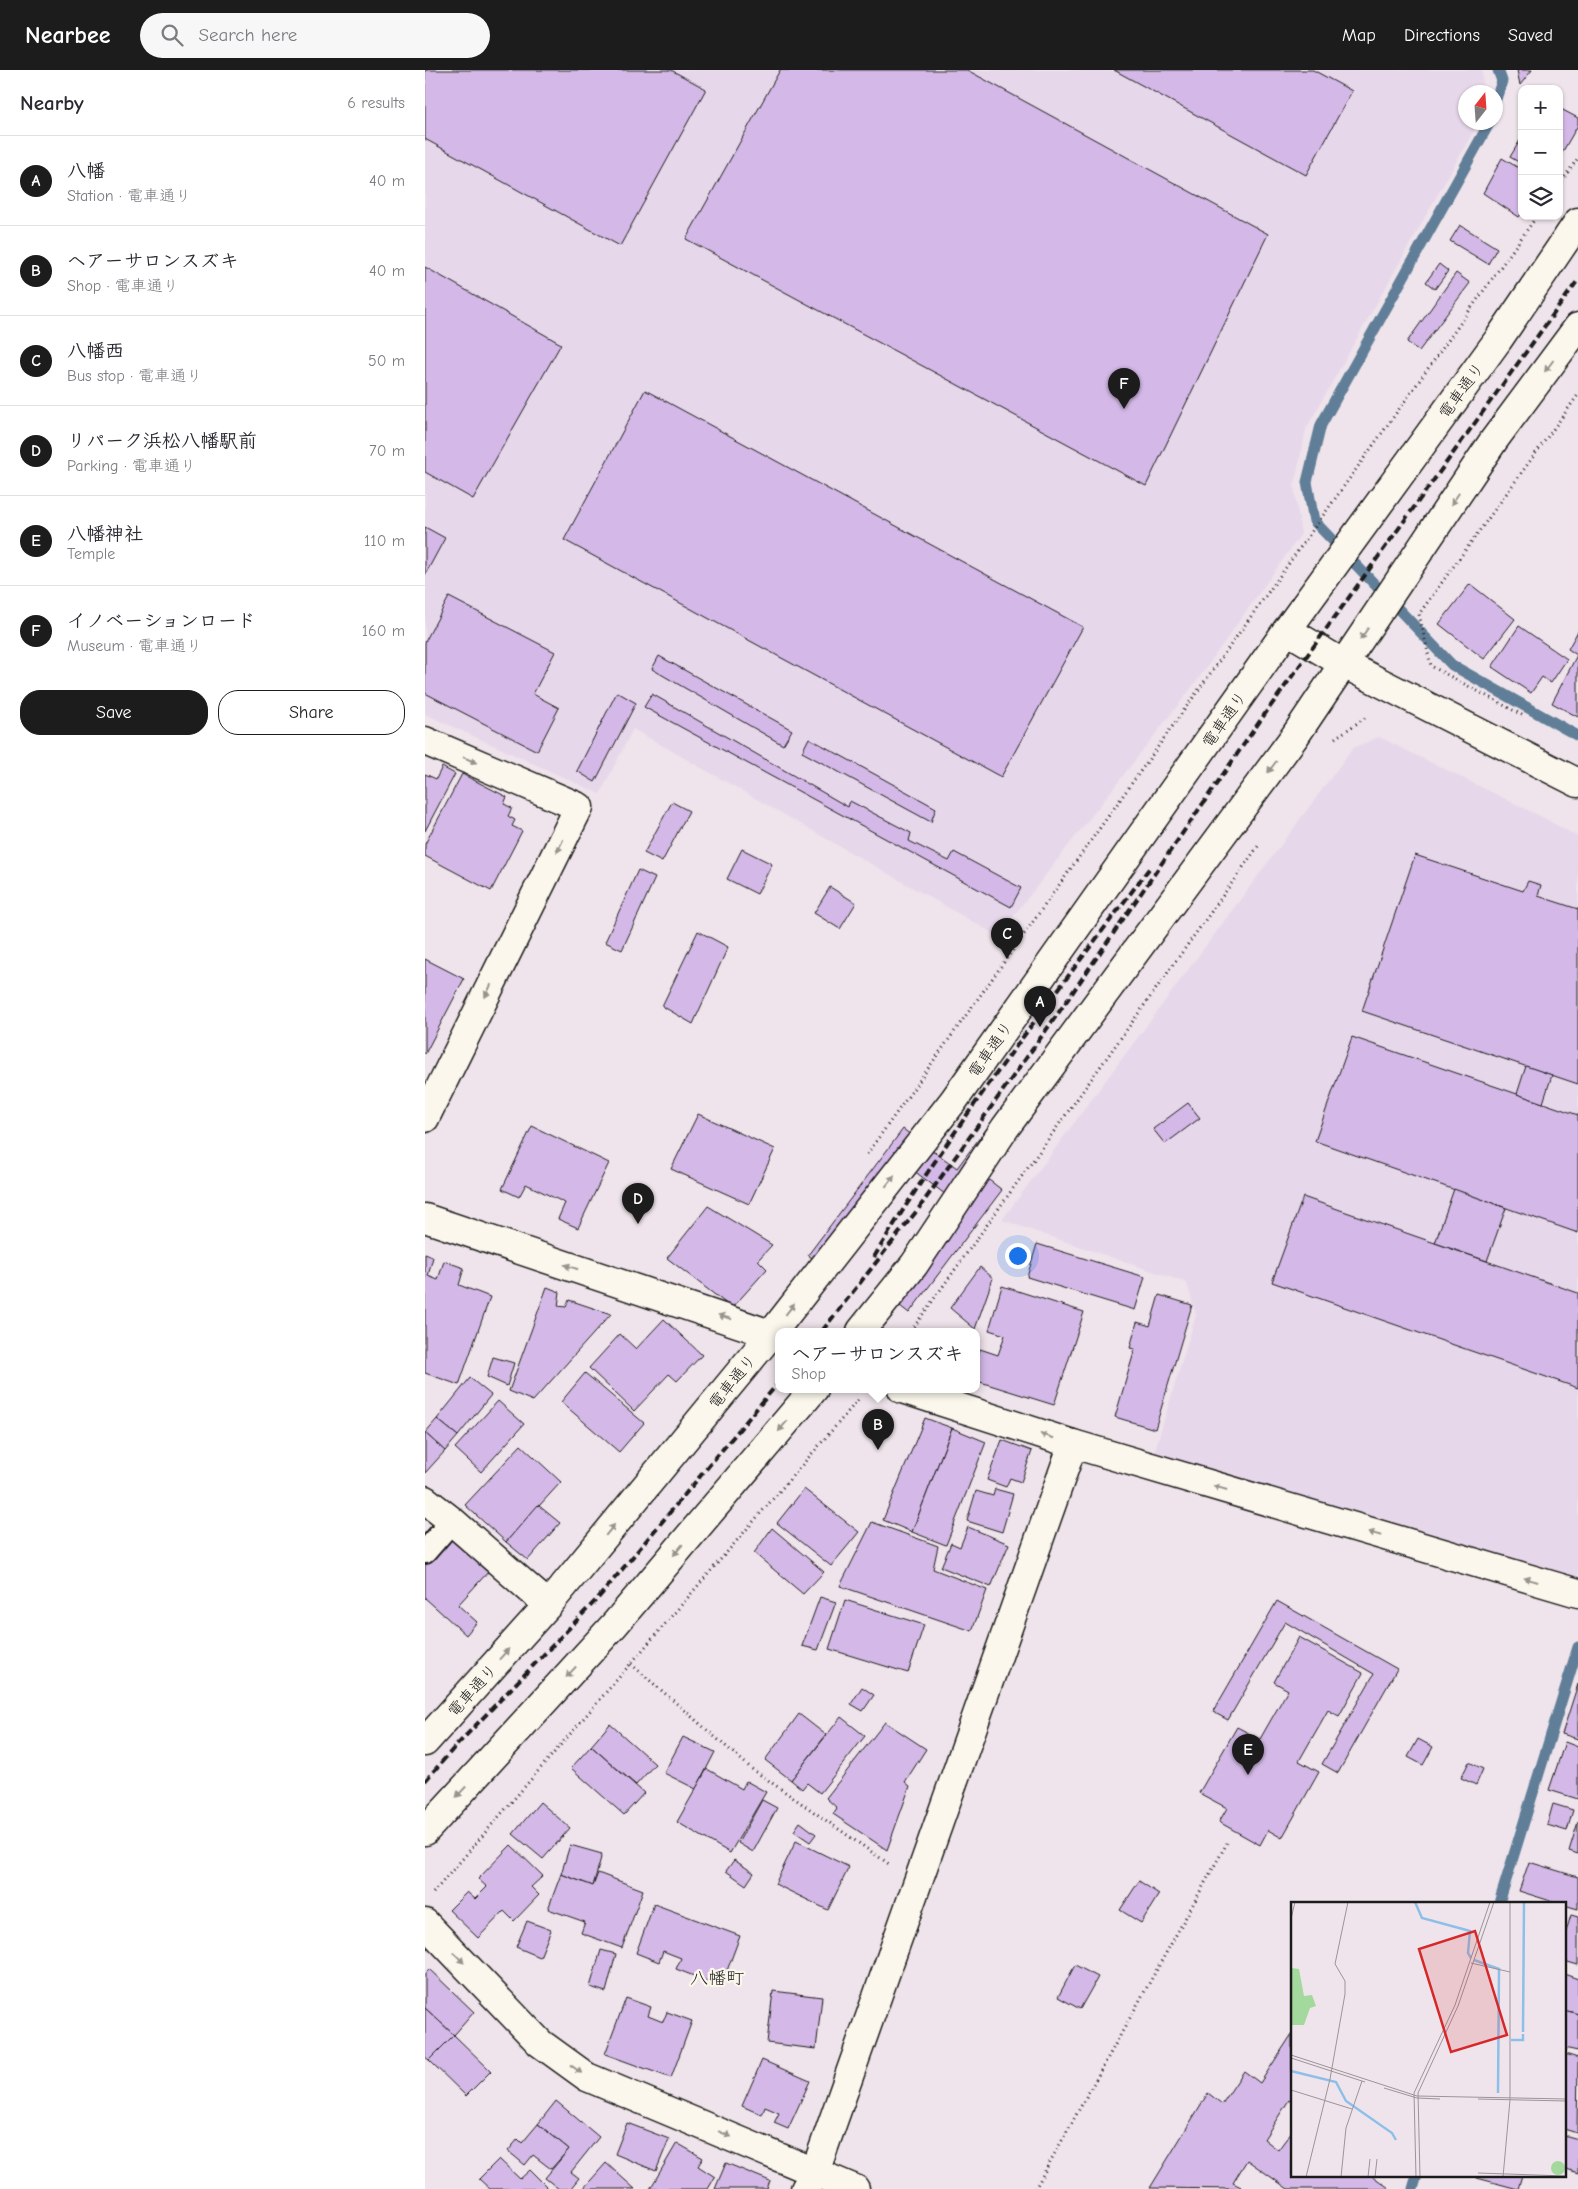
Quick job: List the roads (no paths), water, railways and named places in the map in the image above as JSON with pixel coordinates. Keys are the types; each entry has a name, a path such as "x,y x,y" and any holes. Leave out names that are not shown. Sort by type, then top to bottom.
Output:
{"street":[{"name":"電車通り","path":"780,1328 954,1100 1287,630 1498,340 1578,222"},
{"path":"863,1328 914,1265 1005,1128 1295,736 1495,440 1578,327"},
{"path":"1287,630 1344,664 1578,783"},
{"path":"425,741 579,807 425,1118"},
{"path":"425,1218 775,1335"},
{"name":"電車通り","path":"425,1742 548,1605 775,1335"},
{"path":"425,1831 615,1624 811,1393"},
{"path":"914,1393 1073,1444 1578,1594"},
{"path":"810,2180 1073,1444"},
{"path":"425,1500 452,1521 548,1605"},
{"path":"425,1552 452,1521"},
{"path":"427,1910 540,2044 587,2077 810,2180 855,2189"}],"waterway":[{"path":"1498,70 1502,81 1501,85"},
{"path":"1486,130 1321,425 1307,482 1314,521 1452,665 1578,736"},
{"path":"1499,1902 1578,1647"},
{"path":"1413,2189 1417,2176"}],"railway":[{"path":"824,1328 919,1208 1059,1012 1262,718 1578,280"},
{"path":"874,1257 972,1107 1151,866"},
{"path":"425,1781 454,1748 599,1597 775,1387"}],"place":[{"name":"イノベーションロード","path":"1124,409"},
{"name":"八幡西","path":"1007,959"},
{"name":"八幡","path":"1040,1027"},
{"name":"リパーク浜松八幡駅前","path":"638,1224"},
{"name":"ヘアーサロンスズキ","path":"878,1450"},
{"name":"八幡神社","path":"1248,1775"}],"district":[{"name":"八幡町","path":"717,1978"}]}
